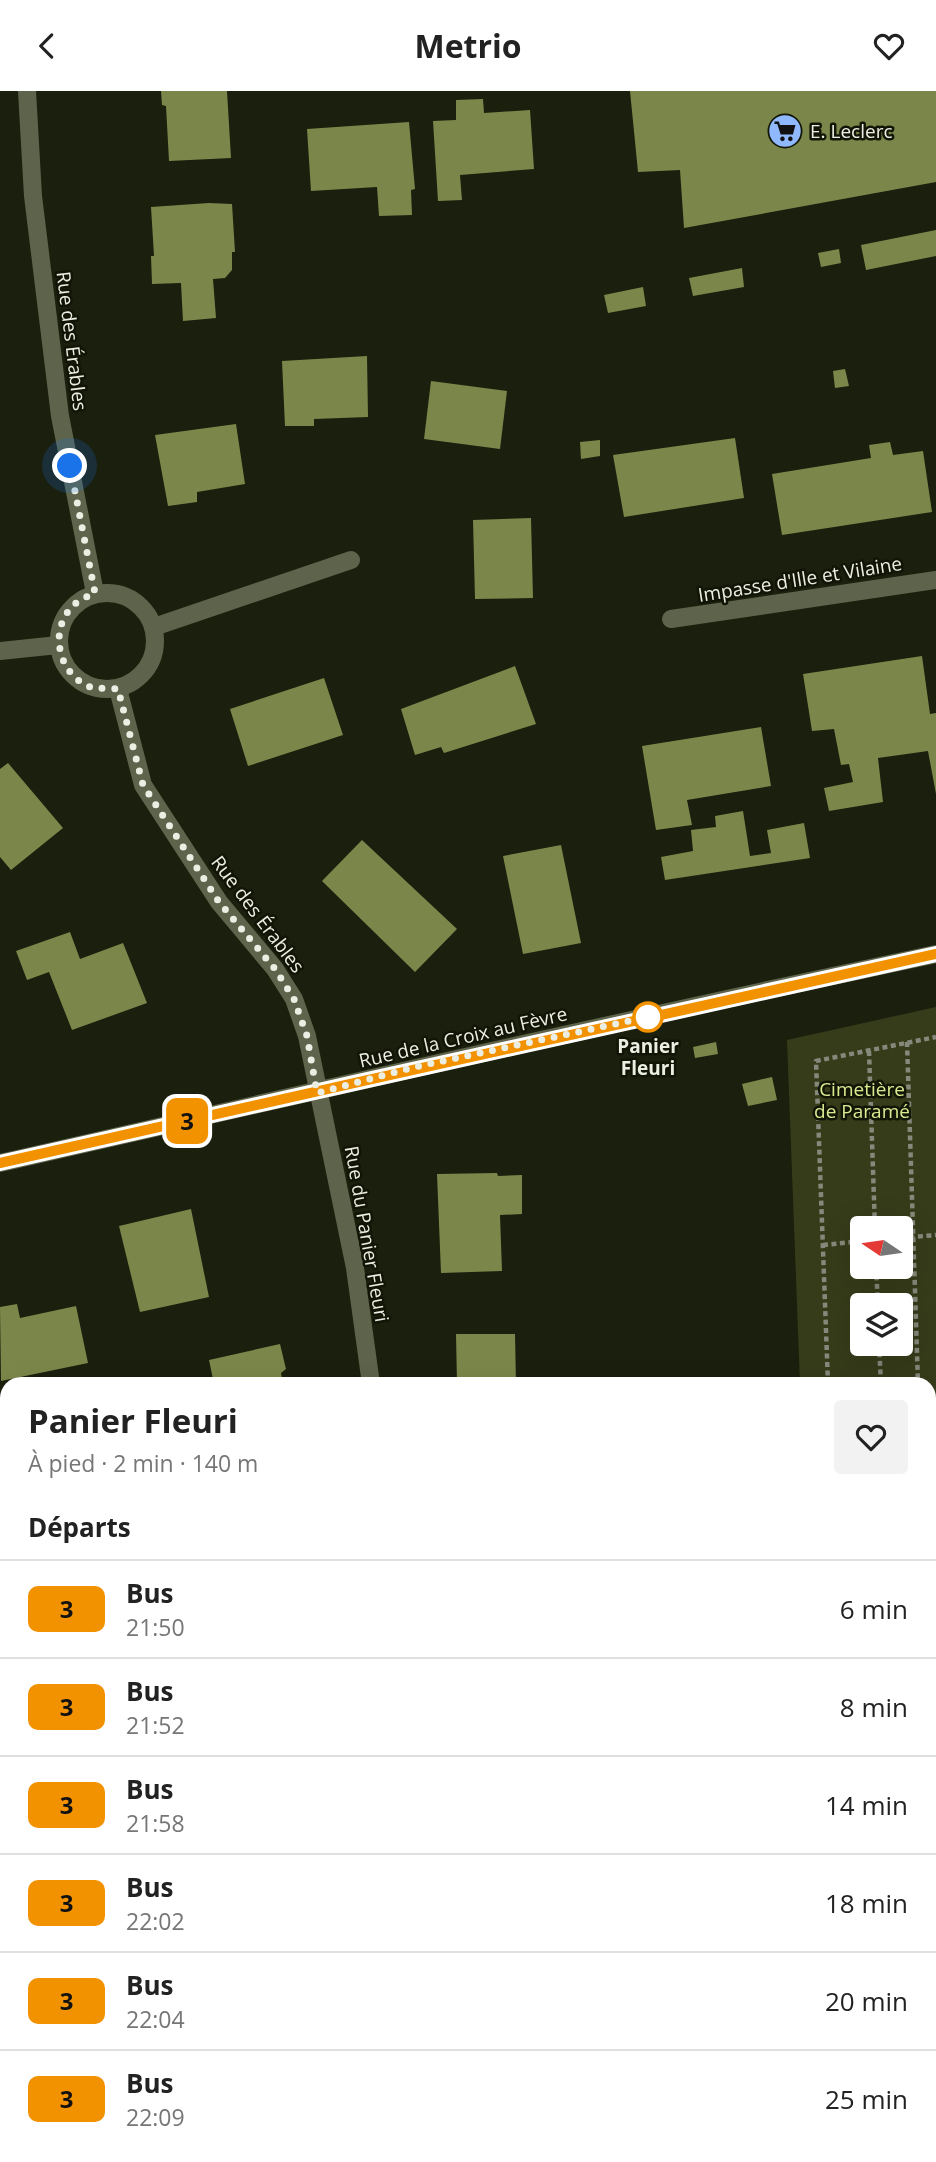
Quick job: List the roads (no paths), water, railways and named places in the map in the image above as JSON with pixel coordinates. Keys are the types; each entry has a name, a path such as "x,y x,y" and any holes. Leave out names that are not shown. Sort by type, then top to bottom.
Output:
{"street":[{"name":"Rue des Érables","path":"27,91 33,196 60,416 95,593"},
{"path":"154,627 351,560"},
{"name":"Impasse d'Ille et Vilaine","path":"671,619 936,580"},
{"path":"95,593 119,594 141,606 154,627 154,654 148,665 141,676 118,689 90,687 68,671 58,645 61,623 75,604 95,593"},
{"path":"0,651 58,645"},
{"name":"Rue des Érables","path":"118,689 143,785 219,902 275,969 294,999 307,1036 317,1093"},
{"name":"Rue de la Croix au Fèvre","path":"0,1163 317,1093 415,1067 936,954"},
{"name":"Rue du Panier Fleuri","path":"317,1093 355,1268 370,1377"}],"place":[{"name":"E. Leclerc","path":"785,131"},
{"name":"Panier Fleuri","path":"648,1017"}],"park label":[{"name":"Cimetière de Paramé","path":"862,1100"}]}
